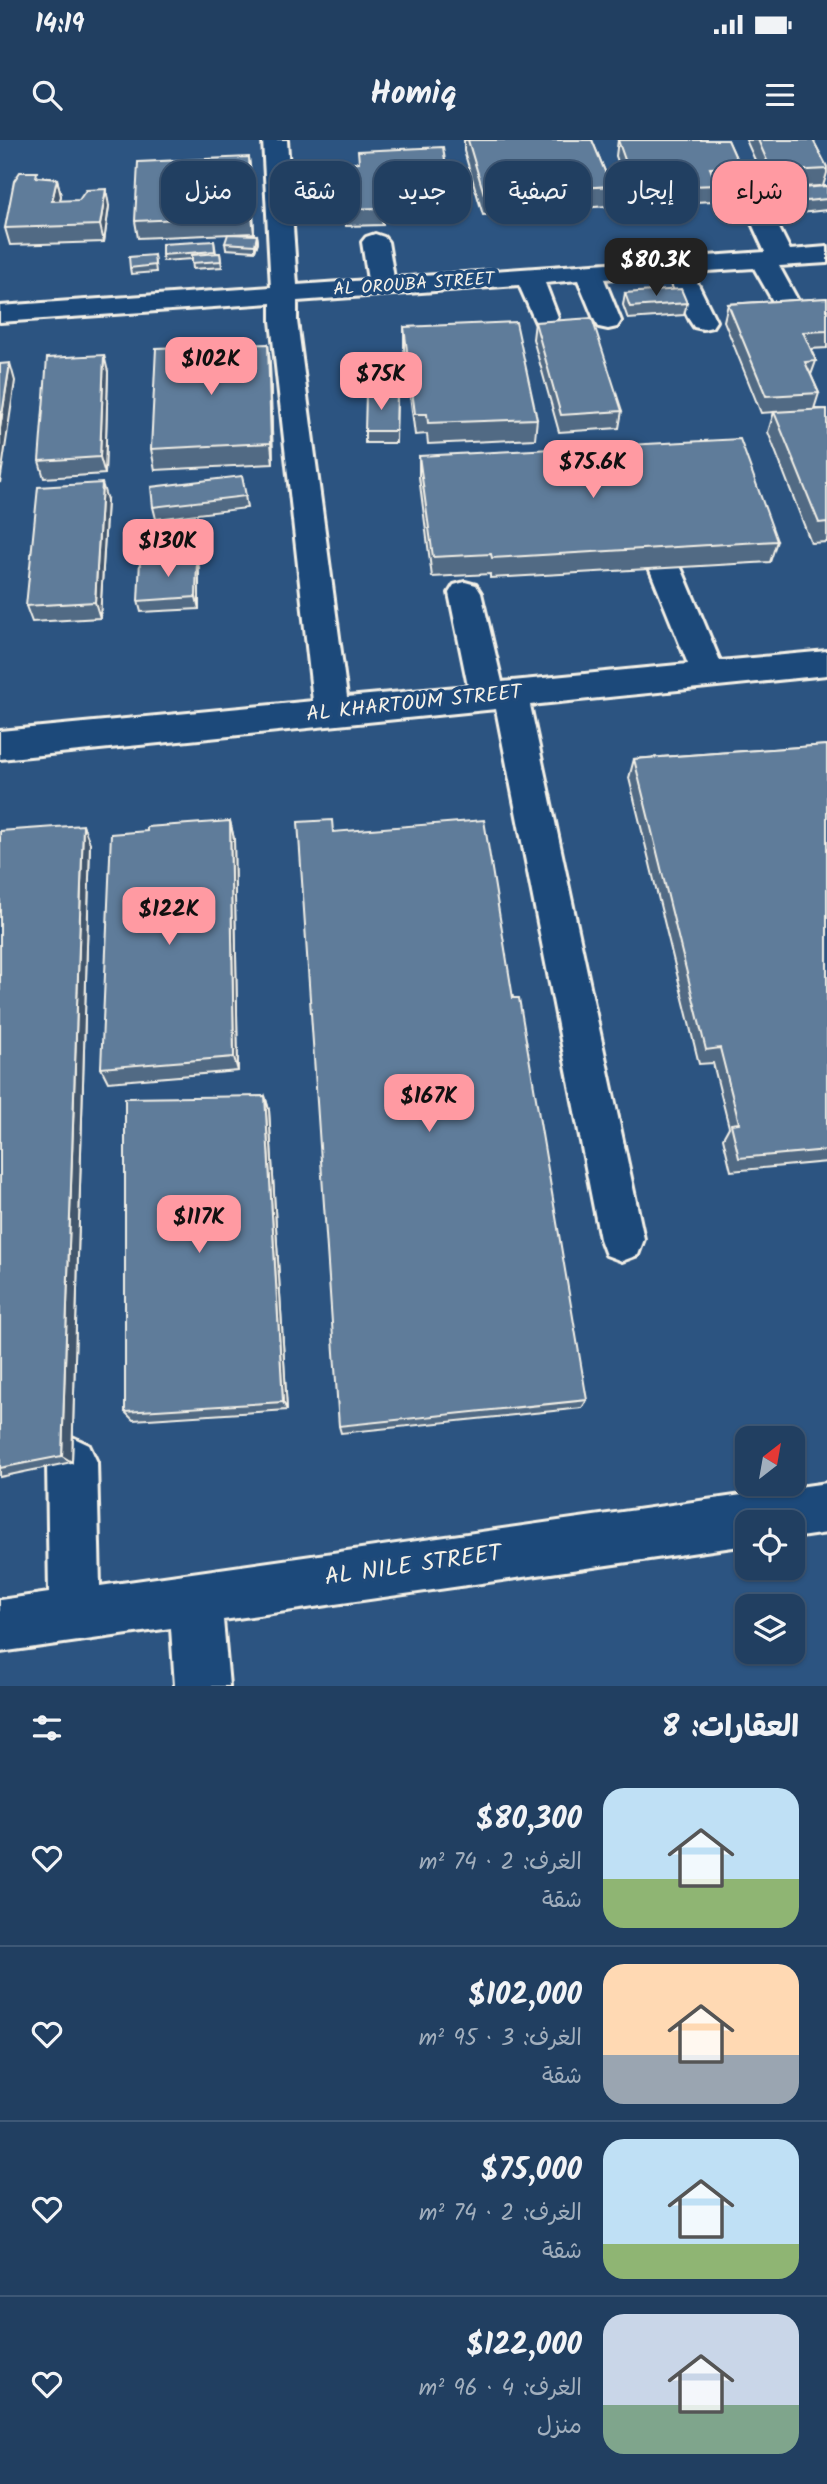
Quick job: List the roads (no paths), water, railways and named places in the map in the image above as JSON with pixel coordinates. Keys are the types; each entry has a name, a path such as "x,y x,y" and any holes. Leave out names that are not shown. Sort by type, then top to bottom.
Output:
{"lane":[{"path":"275,140 284,262 284,321 332,712"},
{"path":"762,224 785,299"},
{"path":"375,242 382,287"},
{"name":"AL OROUBA STREET","path":"0,314 827,255"},
{"path":"676,266 703,321"},
{"path":"588,272 608,321"},
{"path":"530,276 545,317"},
{"path":"666,570 709,675"},
{"path":"465,593 499,695 622,1239"},
{"name":"AL KHARTOUM STREET","path":"0,745 827,663"},
{"path":"72,1462 75,1615"},
{"name":"AL NILE STREET","path":"0,1626 827,1508"},
{"path":"195,1598 202,1686"}]}
